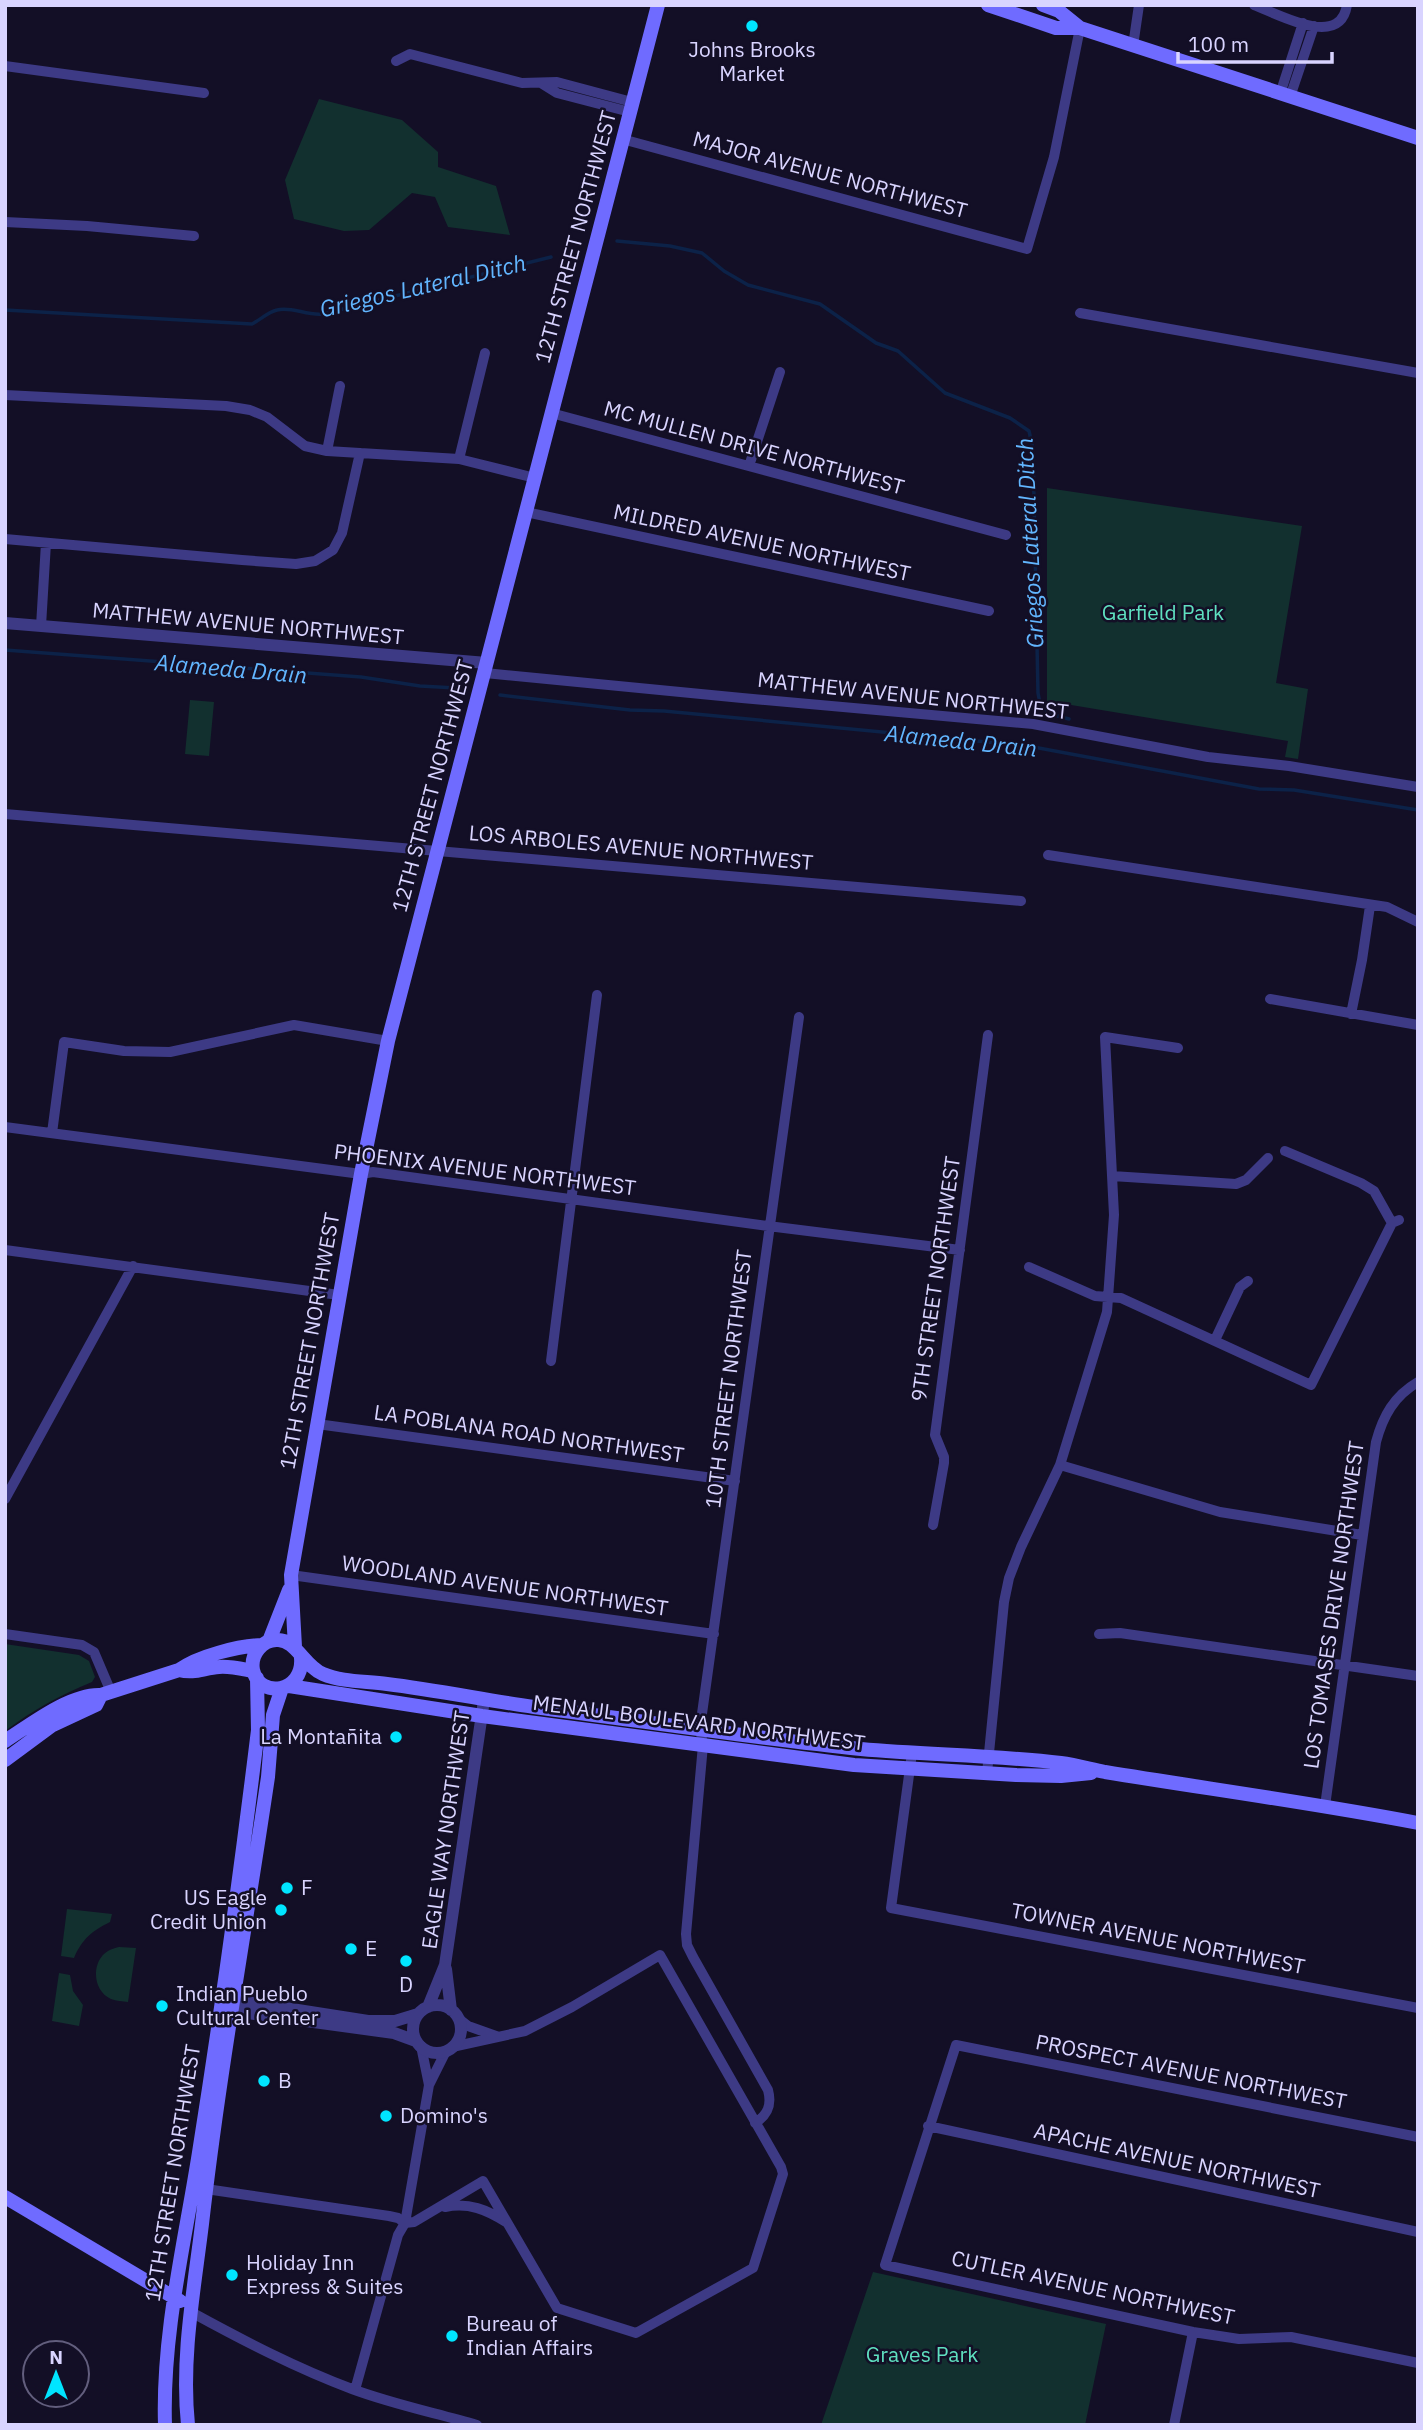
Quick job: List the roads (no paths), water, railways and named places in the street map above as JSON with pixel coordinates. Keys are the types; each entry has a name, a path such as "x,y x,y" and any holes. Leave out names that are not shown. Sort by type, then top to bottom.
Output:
{"main road":[{"name":"12TH STREET NORTHWEST","path":"266,1643 291,1581 360,1174 388,1041 658,5"},
{"path":"988,5 1056,28 1080,28 1418,138"},
{"path":"1042,5 1059,11 1080,28"},
{"name":"12TH STREET NORTHWEST","path":"291,1581 298,1652"},
{"path":"5,1741 49,1713 88,1694 106,1693 246,1645 285,1641 298,1652 300,1674 286,1687 266,1686 255,1674 229,1667 191,1674 179,1670"},
{"path":"255,1674 253,1658 266,1643"},
{"name":"MENAUL BOULEVARD NORTHWEST","path":"298,1652 322,1674 333,1677 484,1700 835,1746 1062,1763 1418,1823"},
{"name":"12TH STREET NORTHWEST","path":"188,2425 185,2381 191,2312 229,2005 258,1730 255,1674"},
{"name":"12TH STREET NORTHWEST","path":"165,2425 165,2382 174,2296 200,2147 229,2005 268,1777 273,1715 286,1687"},
{"name":"MENAUL BOULEVARD NORTHWEST","path":"286,1687 854,1765 1061,1776 1106,1772"},
{"path":"5,1760 51,1726 96,1705 106,1693"},
{"path":"5,2197 174,2296 191,2312"}],"street":[{"path":"1133,46 1139,5"},
{"path":"1254,5 1308,25 1331,28 1341,21 1347,5"},
{"path":"1285,95 1308,25"},
{"name":"MAJOR AVENUE NORTHWEST","path":"622,139 1027,249 1054,157 1080,28"},
{"path":"396,61 410,54 522,83 540,83 557,93 631,107"},
{"path":"5,66 205,93"},
{"path":"5,222 194,236"},
{"path":"1080,313 1418,373"},
{"path":"459,459 485,353"},
{"path":"748,466 780,372"},
{"path":"327,451 340,386"},
{"path":"5,395 226,406 267,416 305,446 327,451 459,459 535,478"},
{"name":"MC MULLEN DRIVE NORTHWEST","path":"551,413 1006,535"},
{"path":"5,539 242,561 296,564 315,561 333,550 342,533 360,453"},
{"name":"MILDRED AVENUE NORTHWEST","path":"527,512 989,611"},
{"path":"41,626 47,543"},
{"name":"MATTHEW AVENUE NORTHWEST","path":"5,623 486,668 728,697 1033,724 1208,757 1289,766 1418,787"},
{"name":"LOS ARBOLES AVENUE NORTHWEST","path":"5,814 1021,901"},
{"path":"1048,855 1388,907 1418,922"},
{"path":"1351,1014 1370,906"},
{"path":"551,1361 597,995"},
{"path":"1270,999 1418,1025"},
{"name":"10TH STREET NORTHWEST","path":"755,2123 768,2111 768,2090 687,1945 703,1745 700,1728 799,1017"},
{"path":"52,1133 64,1042 124,1051 170,1052 294,1025 388,1041"},
{"name":"9TH STREET NORTHWEST","path":"933,1525 944,1463 935,1436 988,1035"},
{"path":"987,1773 1004,1602 1009,1578 1060,1465 1102,1328 1109,1296 1114,1215 1105,1037 1178,1048"},
{"name":"PHOENIX AVENUE NORTHWEST","path":"5,1127 360,1174 373,1172 768,1227 960,1250"},
{"path":"1029,1267 1095,1296 1121,1298 1311,1385 1395,1221 1374,1191 1362,1183 1285,1151"},
{"path":"1112,1176 1236,1184 1246,1180 1268,1158"},
{"path":"5,1250 339,1294"},
{"path":"5,1499 133,1266"},
{"path":"1215,1340 1240,1287 1248,1281"},
{"name":"LOS TOMASES DRIVE NORTHWEST","path":"1325,1806 1376,1442 1391,1405 1404,1391 1418,1382"},
{"name":"LA POBLANA ROAD NORTHWEST","path":"317,1424 735,1481"},
{"path":"1060,1465 1220,1512 1362,1535"},
{"name":"WOODLAND AVENUE NORTHWEST","path":"291,1581 714,1634"},
{"path":"1100,1634 1120,1633 1418,1676"},
{"path":"5,1634 82,1645 94,1652 106,1693"},
{"name":"EAGLE WAY NORTHWEST","path":"423,2010 445,1965 484,1700"},
{"path":"910,1769 912,1753"},
{"name":"TOWNER AVENUE NORTHWEST","path":"910,1769 891,1908 1418,2008"},
{"path":"206,2189 389,2216 405,2223 414,2222 483,2180 557,2308 636,2333 756,2264 783,2174 660,1955 524,2031 433,2052 394,2032 229,2005"},
{"name":"EAGLE WAY NORTHWEST","path":"445,1965 455,2015"},
{"path":"229,2005 368,2021 395,2021 423,2010 444,2006 468,2026 500,2037"},
{"path":"423,2010 413,2027 429,2085"},
{"path":"355,2390 398,2235 405,2223 429,2085 460,2034 455,2015"},
{"name":"PROSPECT AVENUE NORTHWEST","path":"928,2126 956,2045 1418,2137"},
{"name":"APACHE AVENUE NORTHWEST","path":"928,2126 1418,2232"},
{"name":"CUTLER AVENUE NORTHWEST","path":"928,2126 885,2265 1193,2332 1239,2339 1291,2337 1418,2363"},
{"path":"435,2210 467,2205 489,2211 508,2223"},
{"path":"191,2312 261,2351 355,2390 477,2425"},
{"path":"1174,2425 1193,2332"}],"waterway":[{"name":"Griegos Lateral Ditch","path":"617,241 670,246 702,253 724,271 748,285 820,304 876,343 898,351 945,393 1010,418 1029,431 1033,449 1038,693 1041,709 1069,719"},
{"name":"Griegos Lateral Ditch","path":"5,310 252,324 277,310 323,314 551,257"},
{"name":"Alameda Drain","path":"5,650 361,677 420,686 456,688"},
{"name":"Alameda Drain","path":"500,695 630,710 1028,746 1259,789 1294,790 1418,810"}],"place":[{"name":"Johns Brooks Market","path":"752,26"},
{"name":"La Montañita","path":"396,1737"},
{"name":"F","path":"287,1888"},
{"name":"US Eagle Credit Union","path":"281,1910"},
{"name":"E","path":"351,1949"},
{"name":"D","path":"406,1961"},
{"name":"Indian Pueblo Cultural Center","path":"162,2006"},
{"name":"B","path":"264,2081"},
{"name":"Domino's","path":"386,2116"},
{"name":"Holiday Inn Express & Suites","path":"232,2275"},
{"name":"Bureau of Indian Affairs","path":"452,2336"}],"park label":[{"name":"Garfield Park","path":"1163,613"},
{"name":"Graves Park","path":"922,2355"}]}
